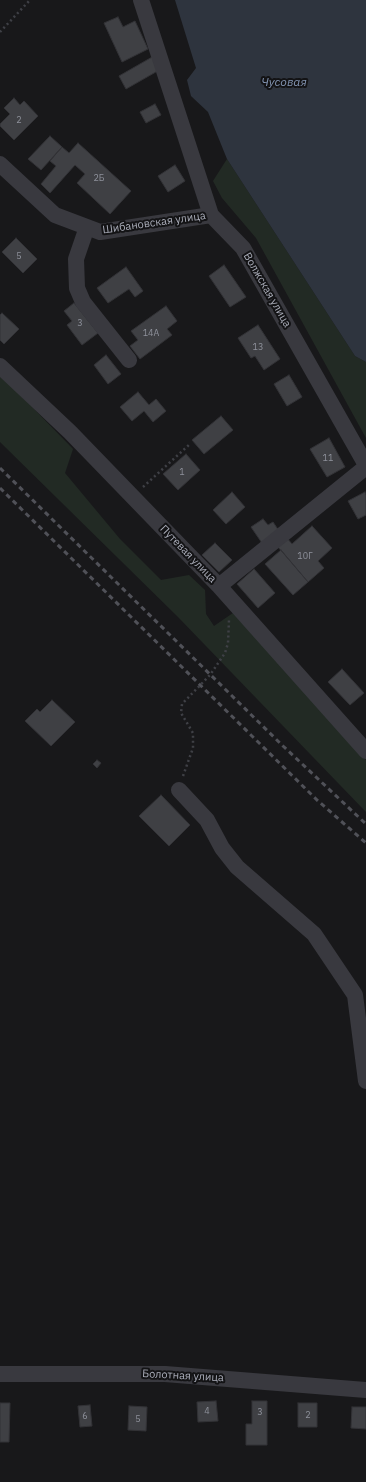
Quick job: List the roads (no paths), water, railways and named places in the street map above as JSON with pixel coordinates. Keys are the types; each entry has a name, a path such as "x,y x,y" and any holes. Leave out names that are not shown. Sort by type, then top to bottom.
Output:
{"street":[{"name":"Волжская улица","path":"141,0 212,216 243,248 366,466"},
{"name":"Шибановская улица","path":"0,164 55,215 100,232 212,216"},
{"path":"87,227 76,259 77,288 83,302 129,360"},
{"name":"Путевая улица","path":"0,366 70,432 219,586 366,751"},
{"path":"219,586 366,466"},
{"path":"179,790 207,820 222,848 237,867 314,934 355,995 366,1081"},
{"name":"Болотная улица","path":"0,1374 165,1374 366,1390"}],"water":[{"name":"Чусовая","path":"175,0 366,0 366,362 355,356 227,159 208,112 191,96 187,80 196,68"}],"railway":[{"path":"0,468 283,746 366,824"},
{"path":"0,488 317,800 366,843"}]}
